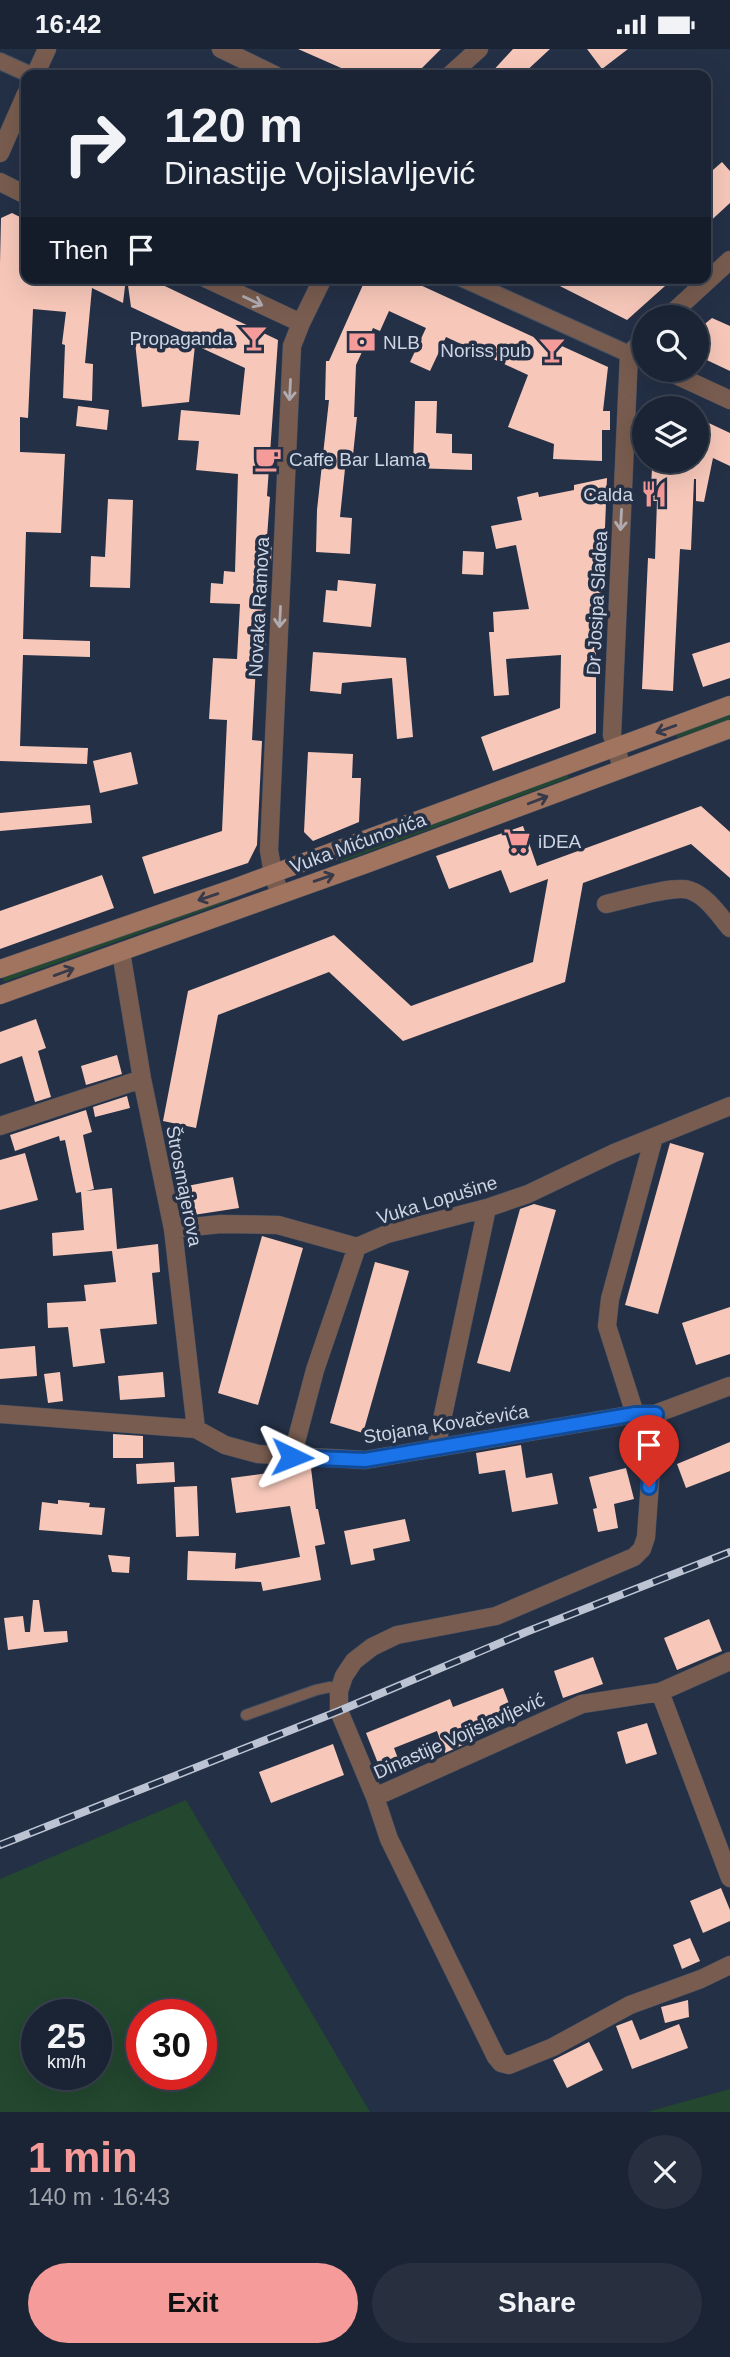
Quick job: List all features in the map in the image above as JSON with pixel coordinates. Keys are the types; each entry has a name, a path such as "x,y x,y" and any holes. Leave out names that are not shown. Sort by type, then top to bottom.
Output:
{"main road":[{"name":"Vuka Mićunovića","path":"0,969 273,874 730,705"},
{"name":"Vuka Mićunovića","path":"0,995 730,729"}],"street":[{"path":"36,70 47,49"},
{"path":"221,49 265,70"},
{"path":"456,70 479,49"},
{"path":"0,61 21,70"},
{"path":"0,153 21,105"},
{"path":"0,182 21,192"},
{"path":"711,277 730,260"},
{"path":"218,284 301,323"},
{"name":"Novaka Ramova","path":"280,894 269,850 292,347 320,284"},
{"path":"474,284 632,355"},
{"path":"681,305 704,284"},
{"name":"Dr Josipa Sladea","path":"622,768 612,735 634,382"},
{"path":"691,382 730,400"},
{"path":"606,904 677,888 690,890 702,897 730,927"},
{"name":"Štrosmajerova","path":"121,951 142,1079 173,1229 196,1429"},
{"path":"0,1126 142,1079"},
{"name":"Vuka Lopušine","path":"357,1247 387,1234 487,1208 528,1194 614,1153 730,1106"},
{"path":"635,1414 607,1326 610,1299 654,1137"},
{"path":"436,1448 487,1208"},
{"path":"173,1229 221,1224 278,1225 357,1247 315,1370 292,1457"},
{"name":"Stojana Kovačevića","path":"0,1414 196,1429 225,1445 258,1454 365,1460 635,1414 656,1414 730,1386"},
{"path":"339,1691 344,1676 354,1661 372,1647 397,1635 496,1616 634,1557 642,1549 646,1537 656,1414"},
{"name":"Dinastije Vojislavljević","path":"339,1691 339,1711 375,1797 582,1704 660,1692 730,1661"},
{"path":"660,1692 730,1878"},
{"path":"375,1797 389,1839 496,2057 505,2065 553,2047 630,2005 701,1979 730,1965"}],"lane":[{"path":"246,1715 316,1690 330,1687 339,1691"}],"green space":[{"path":"730,714 730,720 677,738 676,733"},
{"path":"567,773 569,778 341,862 339,856"},
{"path":"229,897 230,901 4,982 2,977"},
{"path":"186,1800 370,2112 0,2112 0,1879"},
{"path":"730,2089 730,2112 647,2112"}],"building":[{"path":"298,49 441,49 420,70 346,70"},
{"path":"513,49 550,49 527,70 494,70"},
{"path":"587,49 628,49 602,69"},
{"path":"722,162 730,171 730,203 711,220 711,172"},
{"path":"12,213 21,218 21,284 125,284 123,303 92,288 85,363 93,364 92,401 63,398 65,345 62,344 66,312 33,309 28,418 20,417 20,452 65,454 61,533 26,532 23,639 90,641 90,657 23,655 20,746 88,748 87,764 0,761 1,218"},
{"path":"128,284 161,284 278,340 267,496 270,497 267,537 272,537 271,564 267,564 264,612 267,612 266,647 257,646 252,740 262,741 257,845 248,863 154,894 142,857 222,831 227,720 209,719 213,658 237,659 240,604 210,603 211,583 223,584 224,571 235,572 238,474 196,470 199,441 178,440 181,410 240,415 245,368 195,345 189,402 142,407 135,342 191,335 131,307"},
{"path":"363,284 418,284 540,340 542,337 608,367 603,411 610,411 610,430 602,430 602,461 553,459 554,444 508,427 528,375 446,337 430,371 410,362 426,328 389,311 380,331 373,328 356,365 354,417 357,417 353,460 346,459 340,517 352,518 350,554 316,552 317,510 329,400 325,400 326,361 329,361"},
{"path":"556,284 667,284 644,305 632,305 632,316 627,320"},
{"path":"712,318 730,326 730,371 709,361 709,320"},
{"path":"415,401 437,401 436,433 452,434 452,453 472,454 472,470 413,468"},
{"path":"78,406 109,410 107,430 76,426"},
{"path":"709,423 730,433 730,466 713,458 704,502 696,501 694,479 691,550 680,549 673,691 642,689 648,558 655,559 657,501 650,501 652,473 709,473"},
{"path":"607,478 602,602 598,602 596,642 596,733 493,771 481,737 560,708 561,655 506,659 509,695 494,696 489,632 494,632 493,612 529,609 516,545 496,549 491,526 522,520 517,497 538,492 539,497 574,490 574,485"},
{"path":"108,499 133,500 130,588 90,587 91,556 105,557"},
{"path":"463,551 484,552 483,575 462,574"},
{"path":"338,580 376,584 371,627 323,622 326,590 337,591"},
{"path":"730,642 730,678 703,687 692,654"},
{"path":"313,652 406,658 413,737 397,739 392,678 342,683 341,694 310,691"},
{"path":"131,752 138,784 100,793 93,761"},
{"path":"308,752 353,754 352,778 361,778 359,822 313,841 304,832"},
{"path":"90,805 92,823 0,831 0,813"},
{"path":"701,806 730,832 730,878 691,844 583,883 565,982 403,1041 329,972 218,1015 196,1128 163,1121 188,991 334,935 411,1006 533,962 548,879 510,893 501,870 449,889 436,856 523,826 537,866"},
{"path":"102,875 114,908 0,949 0,911"},
{"path":"36,1019 46,1048 38,1051 51,1097 35,1102 22,1056 0,1064 0,1032"},
{"path":"117,1055 122,1074 86,1085 81,1066"},
{"path":"127,1096 130,1108 95,1117 93,1107"},
{"path":"86,1110 92,1132 83,1135 94,1189 86,1191 112,1188 117,1249 158,1244 160,1272 152,1273 157,1324 100,1329 105,1363 73,1367 68,1327 48,1328 47,1303 86,1301 84,1285 116,1282 112,1251 53,1256 52,1233 84,1230 81,1192 76,1193 65,1140 60,1141 59,1136 15,1151 10,1135"},
{"path":"670,1143 704,1153 658,1314 625,1305"},
{"path":"25,1153 38,1200 0,1210 0,1160"},
{"path":"233,1177 239,1208 187,1216 182,1187"},
{"path":"534,1204 556,1210 510,1372 477,1363 520,1209"},
{"path":"262,1236 303,1248 258,1405 218,1393"},
{"path":"375,1262 409,1271 363,1433 330,1423"},
{"path":"730,1307 730,1354 696,1365 682,1323"},
{"path":"35,1346 37,1376 0,1379 0,1349"},
{"path":"60,1372 63,1401 48,1403 44,1374"},
{"path":"163,1372 165,1397 120,1400 118,1376"},
{"path":"113,1434 143,1436 143,1458 113,1458"},
{"path":"730,1442 730,1471 686,1488 677,1464"},
{"path":"521,1445 526,1478 552,1473 558,1504 512,1512 505,1470 479,1474 476,1453"},
{"path":"174,1462 175,1482 137,1484 136,1464"},
{"path":"311,1468 316,1509 325,1544 315,1546 321,1580 263,1591 261,1582 187,1580 188,1551 236,1553 235,1569 300,1557 290,1506 236,1513 231,1478"},
{"path":"626,1468 634,1499 614,1504 618,1528 598,1532 593,1509 597,1508 589,1477"},
{"path":"197,1486 199,1536 176,1537 174,1487"},
{"path":"58,1500 90,1503 89,1507 105,1508 102,1535 39,1530 42,1502 58,1504"},
{"path":"405,1519 410,1541 373,1549 375,1560 351,1565 344,1531"},
{"path":"108,1555 130,1557 129,1573 112,1572"},
{"path":"33,1600 39,1600 44,1632 67,1631 68,1642 8,1650 4,1618 23,1616 25,1632 30,1632"},
{"path":"709,1619 722,1651 677,1670 664,1638"},
{"path":"593,1657 603,1684 563,1698 554,1671"},
{"path":"503,1688 513,1714 463,1733 467,1743 445,1753 437,1731 394,1748 402,1769 383,1776 366,1733 450,1699 453,1707"},
{"path":"647,1723 657,1754 626,1764 617,1732"},
{"path":"333,1744 344,1775 271,1803 259,1772"},
{"path":"721,1888 730,1910 730,1921 703,1933 690,1901"},
{"path":"690,1938 700,1961 682,1969 673,1945"},
{"path":"688,2000 689,2017 665,2023 661,2007"},
{"path":"632,2020 640,2040 679,2024 688,2048 632,2069 616,2026"},
{"path":"589,2042 603,2070 567,2088 553,2060"}],"railway":[{"path":"0,1845 730,1552"}],"place":[{"name":"Propaganda","path":"254,338"},
{"name":"NLB","path":"362,342"},
{"name":"Noriss pub","path":"552,350"},
{"name":"Caffe Bar Llama","path":"268,459"},
{"name":"Calda","path":"654,494"},
{"name":"iDEA","path":"517,841"}],"route":[{"path":"292,1457 365,1460 635,1414 656,1414 649,1487"}]}
